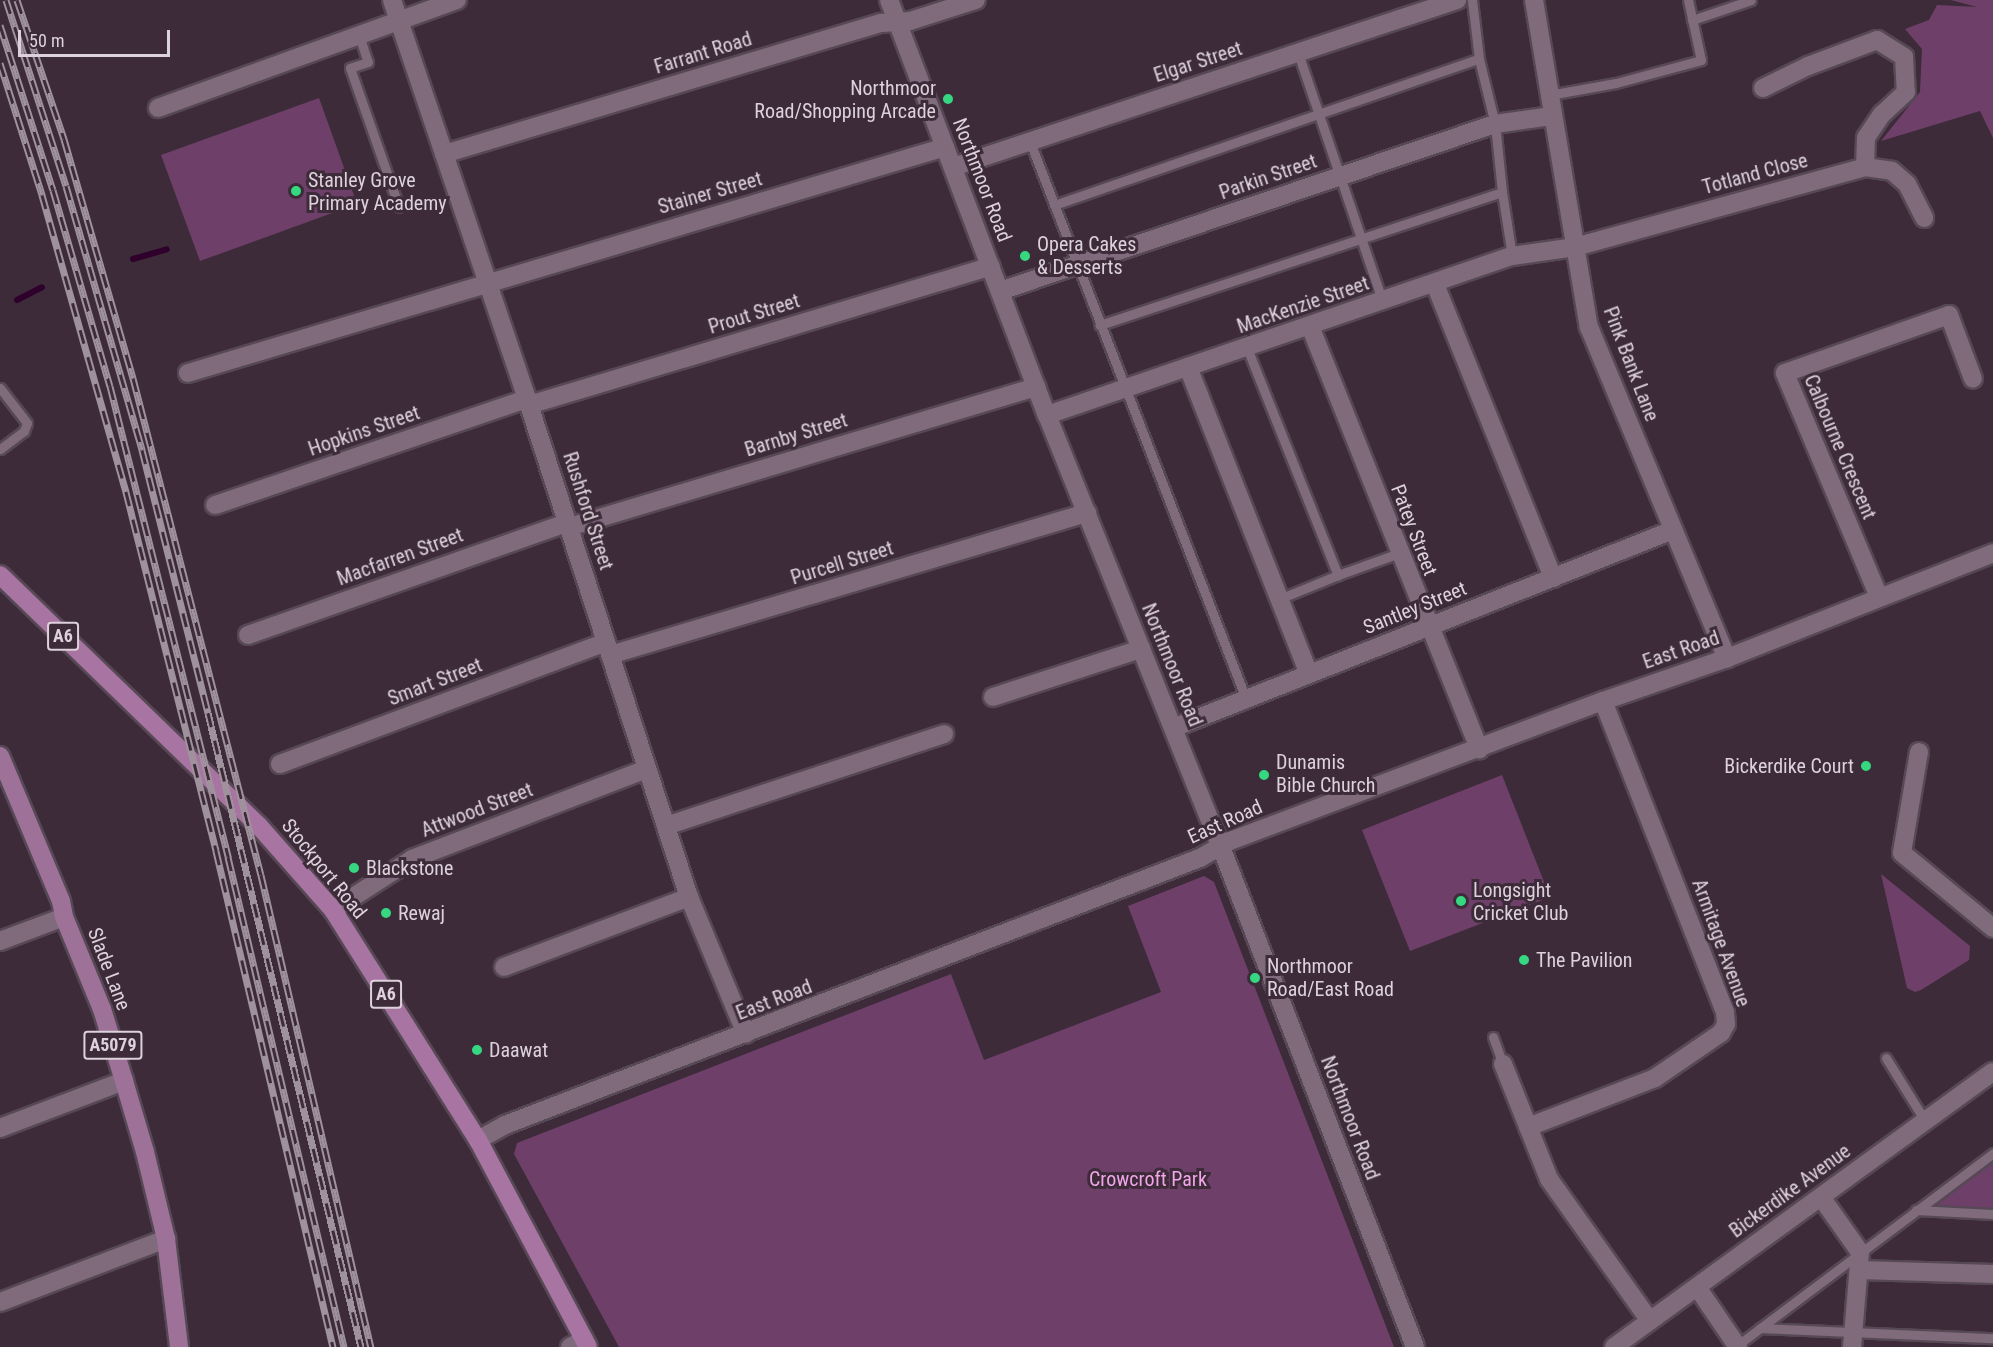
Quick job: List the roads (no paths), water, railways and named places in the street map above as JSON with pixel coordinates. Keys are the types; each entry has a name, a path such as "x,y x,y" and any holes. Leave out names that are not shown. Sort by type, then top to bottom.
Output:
{"highway":[{"name":"Stockport Road","path":"0,575 259,826 333,910 478,1140 581,1345"}],"main road":[{"name":"Slade Lane","path":"0,756 61,901 64,917 102,1009 124,1081 145,1152 166,1239 179,1347"}],"street":[{"name":"Rushford Street","path":"392,0 528,402 689,897 746,1034"},
{"path":"158,108 457,0"},
{"name":"Northmoor Road","path":"890,0 1036,387 1221,848 1415,1347"},
{"name":"Farrant Road","path":"444,154 884,23 910,21 976,0"},
{"name":"Elgar Street","path":"953,167 1457,0"},
{"name":"Pink Bank Lane","path":"1534,0 1589,327 1727,658"},
{"path":"1763,88 1808,66 1877,40 1904,57 1906,92 1882,114 1866,138 1865,167"},
{"name":"Parkin Street","path":"1000,291 1495,124 1552,116"},
{"name":"Stainer Street","path":"188,373 945,147"},
{"name":"Totland Close","path":"1575,247 1865,167 1892,171 1907,184 1924,218"},
{"name":"MacKenzie Street","path":"1047,415 1512,256 1575,247"},
{"name":"Prout Street","path":"528,402 991,266"},
{"path":"1435,284 1553,578"},
{"name":"Calbourne Crescent","path":"1879,597 1785,373 1949,315 1973,380"},
{"name":"Patey Street","path":"1310,326 1428,627 1479,749"},
{"path":"1188,367 1309,674"},
{"name":"Barnby Street","path":"568,524 1036,387"},
{"name":"Hopkins Street","path":"214,505 528,402"},
{"name":"Purcell Street","path":"608,649 1087,513"},
{"name":"Macfarren Street","path":"248,635 568,524"},
{"name":"Santley Street","path":"1173,728 1673,530"},
{"name":"East Road","path":"478,1140 505,1125 1200,858 1230,841 1604,701 1727,658 1993,553"},
{"name":"Smart Street","path":"280,764 608,649"},
{"path":"993,697 1141,649"},
{"name":"Armitage Avenue","path":"1528,1126 1655,1078 1721,1034 1726,1024 1725,1012 1604,701"},
{"path":"666,826 944,734"},
{"path":"1919,752 1902,853 1993,928"},
{"name":"Attwood Street","path":"333,910 412,859 646,769"},
{"path":"504,967 689,897"},
{"path":"0,941 64,917"},
{"path":"1503,1064 1549,1179 1650,1321"},
{"name":"Bickerdike Avenue","path":"1614,1347 1993,1072"},
{"path":"0,1128 124,1081"},
{"path":"1821,1197 1859,1261 1852,1339"},
{"path":"0,1302 166,1239"},
{"path":"1859,1261 1993,1274"},
{"path":"1697,1287 1737,1346"}],"lane":[{"path":"1472,0 1479,59 1495,124 1512,256"},
{"path":"1549,95 1616,83 1701,60 1688,0"},
{"path":"1692,20 1751,0"},
{"path":"359,35 368,62 350,68 399,207"},
{"path":"1298,53 1383,302"},
{"path":"1054,205 1479,59"},
{"path":"1030,142 1076,266 1246,699"},
{"path":"1099,325 1502,192"},
{"path":"1246,348 1338,575"},
{"path":"0,388 26,419 27,427 0,449"},
{"path":"1279,599 1399,553"},
{"path":"1493,1037 1503,1064"},
{"path":"1886,1059 1925,1122"},
{"path":"1737,1346 1859,1261 1916,1210 1993,1153"},
{"path":"1916,1210 1993,1214"},
{"path":"1760,1328 1852,1339 1993,1338"}],"waterway":[{"path":"133,259 167,249"},
{"path":"17,300 42,287"}],"railway":[{"path":"6,0 66,186 142,450 361,1347"},
{"path":"17,0 64,139 133,378 261,875 371,1347"},
{"path":"0,25 53,190 110,386 228,857 344,1347"},
{"path":"0,63 42,195 126,492 216,851 333,1347"}],"place":[{"name":"Northmoor Road/Shopping Arcade","path":"948,99"},
{"name":"Stanley Grove Primary Academy","path":"296,191"},
{"name":"Opera Cakes & Desserts","path":"1025,256"},
{"name":"Bickerdike Court","path":"1866,766"},
{"name":"Dunamis Bible Church","path":"1264,775"},
{"name":"Blackstone","path":"354,868"},
{"name":"Longsight Cricket Club","path":"1461,901"},
{"name":"Rewaj","path":"386,913"},
{"name":"The Pavilion","path":"1524,960"},
{"name":"Northmoor Road/East Road","path":"1255,978"},
{"name":"Daawat","path":"477,1050"}],"park label":[{"name":"Crowcroft Park","path":"1148,1179"}]}
